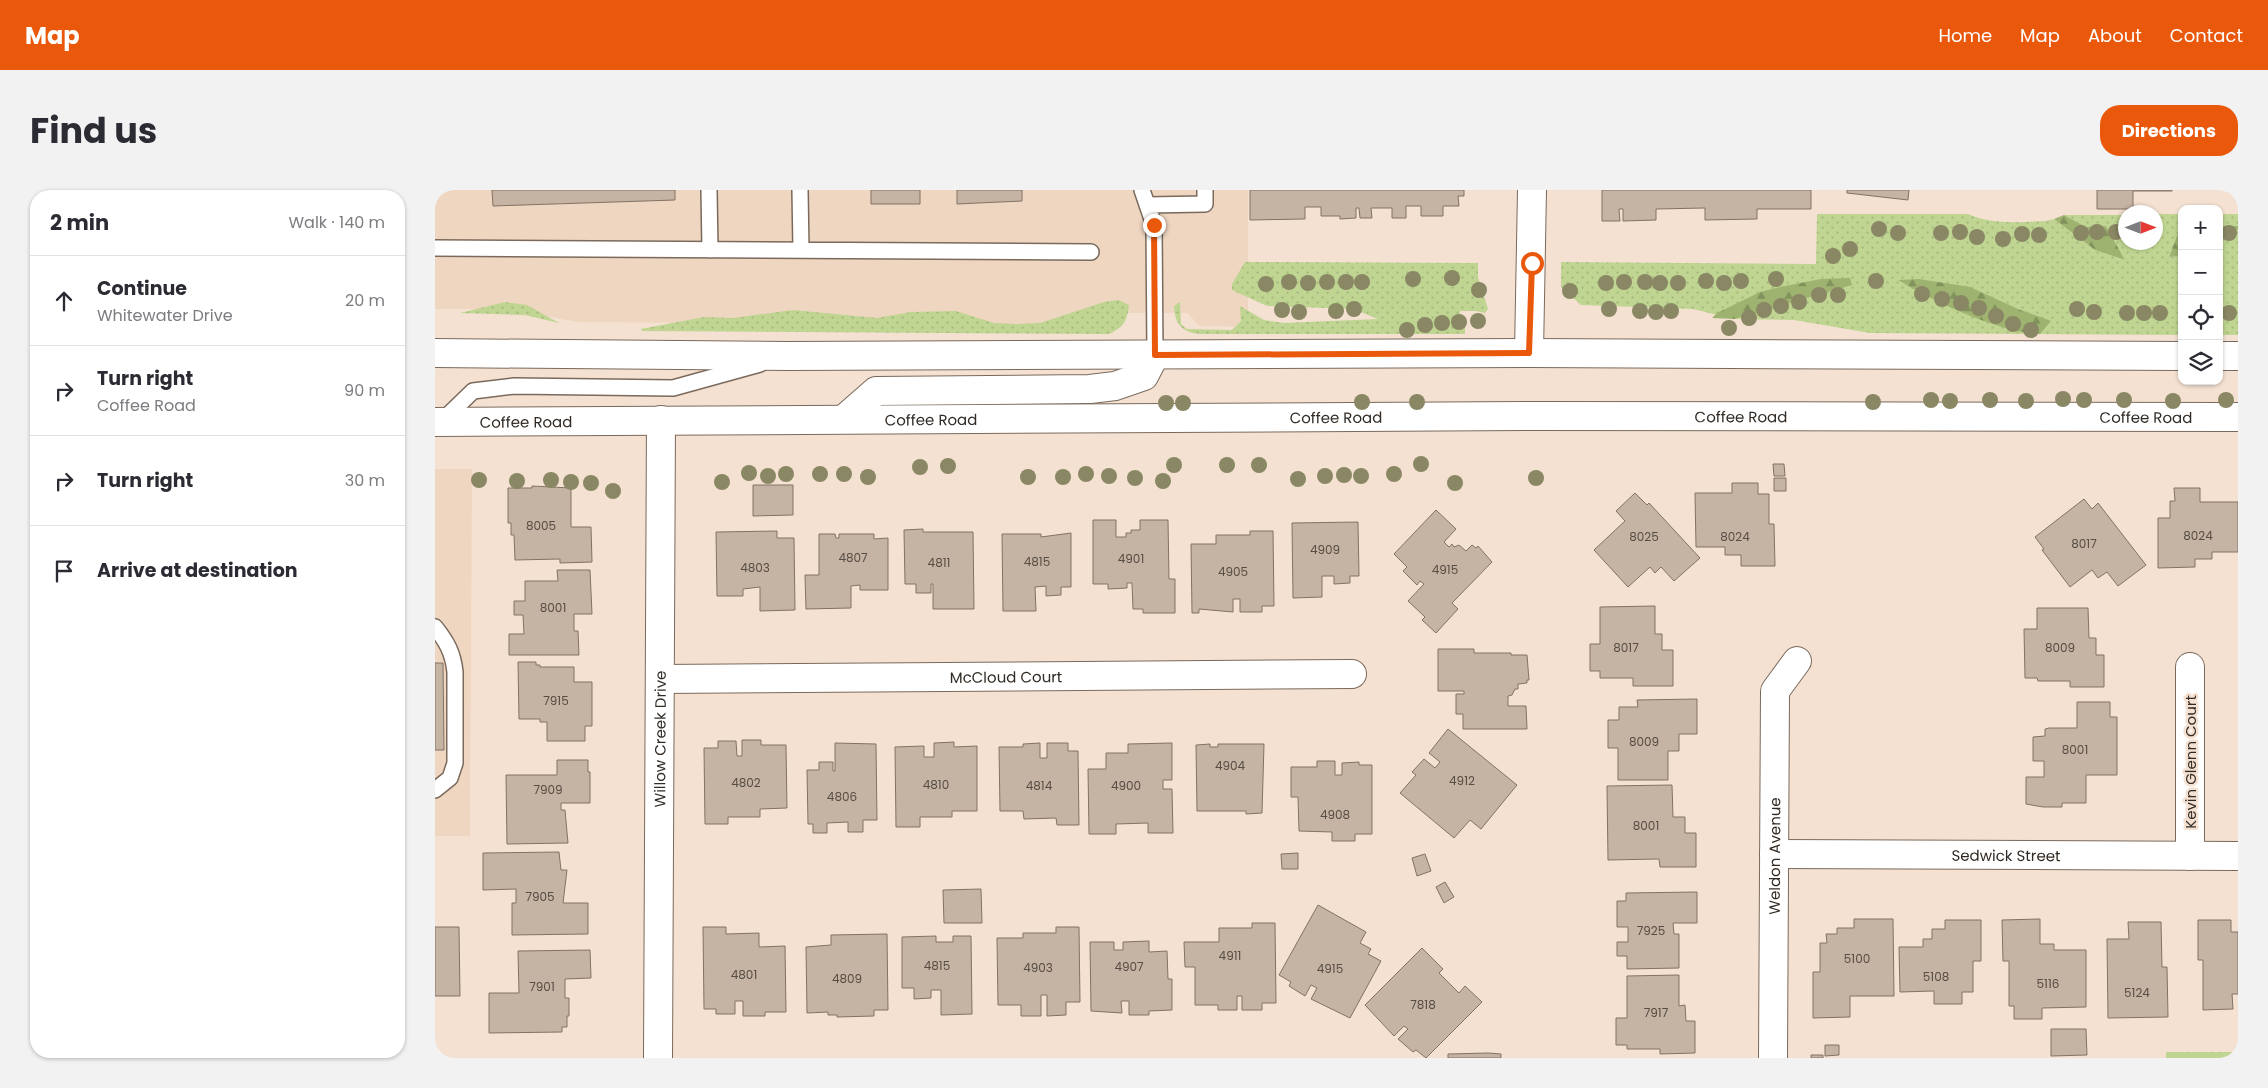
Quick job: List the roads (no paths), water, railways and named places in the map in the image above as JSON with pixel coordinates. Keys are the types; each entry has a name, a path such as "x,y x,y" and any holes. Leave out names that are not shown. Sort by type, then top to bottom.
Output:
{"main road":[{"path":"1529,353 1532,190"},
{"path":"435,353 787,356 1529,353 2178,356"},
{"path":"844,419 876,391 1090,389 1115,386 1144,376 1155,355"},
{"path":"2223,356 2238,356"},
{"name":"Coffee Road","path":"437,424 661,420 1529,416 2238,417"},
{"name":"Willow Creek Drive","path":"658,1058 661,420"},
{"name":"Weldon Avenue","path":"1773,1058 1775,691 1797,661"},
{"name":"Kevin Glenn Court","path":"2190,667 2190,856"},
{"name":"McCloud Court","path":"660,679 1351,674"},
{"name":"Sedwick Street","path":"1774,854 2238,856"}],"lane":[{"path":"709,190 710,250"},
{"path":"800,190 801,250"},
{"path":"1142,190 1154,225 1155,355"},
{"path":"1147,205 1205,204 1205,190"},
{"path":"435,248 1091,252"},
{"path":"437,424 473,391 514,386 673,388 787,356"},
{"path":"435,627 449,644 454,657 455,763 450,778 435,790"}]}
